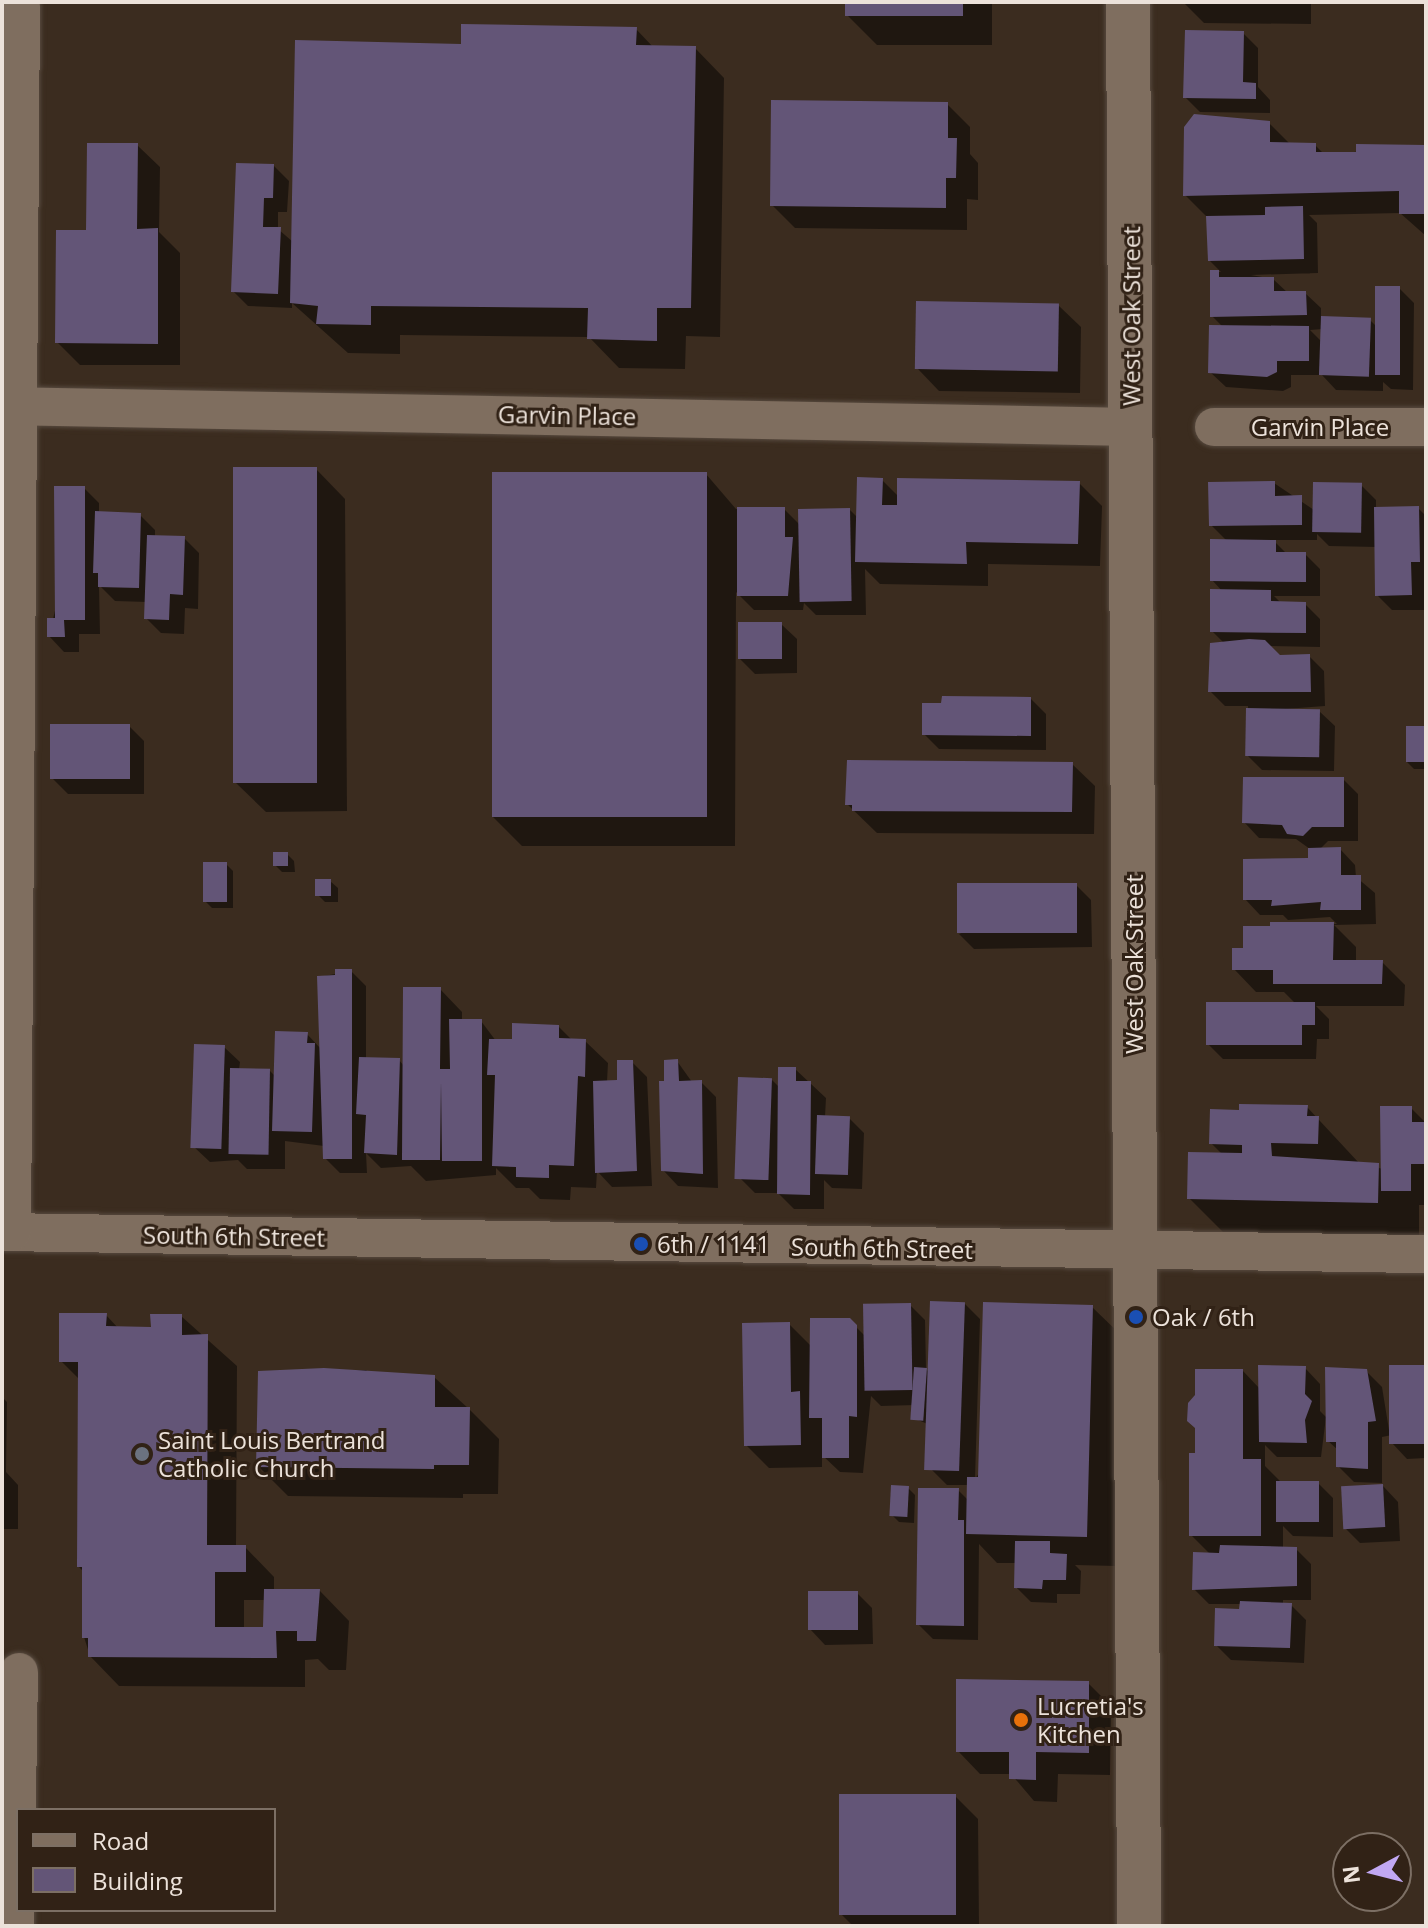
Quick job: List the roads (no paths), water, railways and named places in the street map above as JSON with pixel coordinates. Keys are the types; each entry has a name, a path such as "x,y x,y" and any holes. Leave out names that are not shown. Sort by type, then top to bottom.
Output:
{"main road":[{"name":"West Oak Street","path":"1128,2 1139,1926"}],"street":[{"path":"7,1232 11,406 21,6"},
{"name":"Garvin Place","path":"11,406 1132,427"},
{"name":"Garvin Place","path":"1214,427 1426,427"},
{"name":"South 6th Street","path":"7,1232 1426,1254"},
{"path":"17,1808 19,1672"},
{"path":"15,1926 16,1862"}],"place":[{"name":"6th / 1141","path":"641,1244"},
{"name":"Oak / 6th","path":"1136,1317"},
{"name":"Saint Louis Bertrand Catholic Church","path":"142,1454"},
{"name":"Lucretia's Kitchen","path":"1021,1720"}]}
